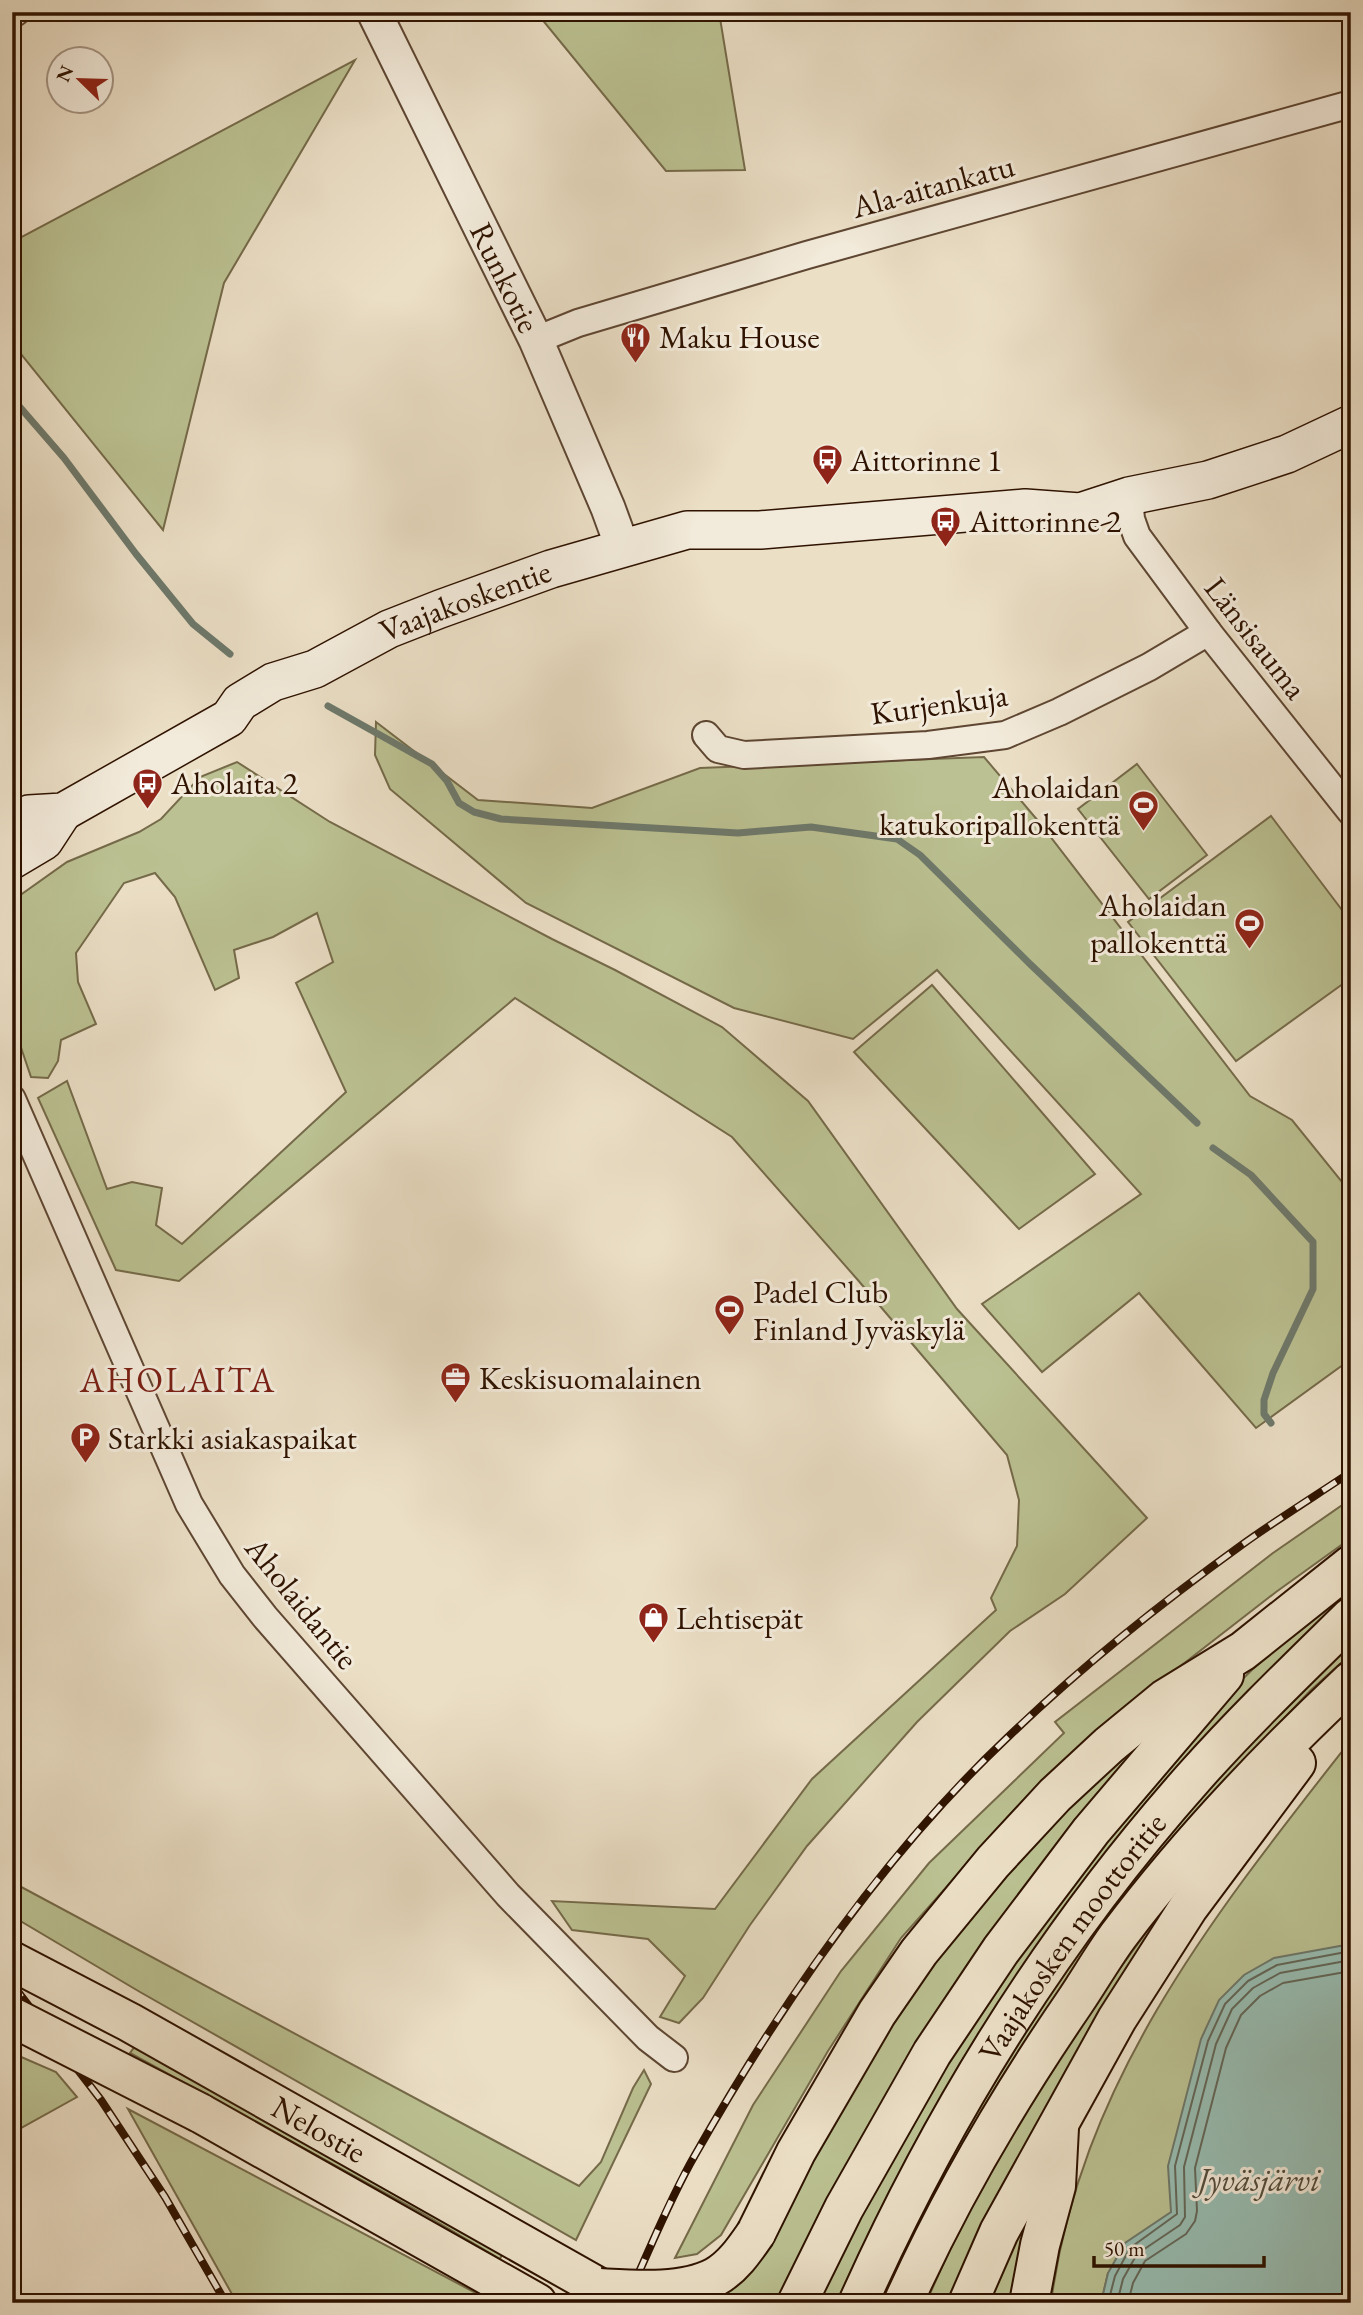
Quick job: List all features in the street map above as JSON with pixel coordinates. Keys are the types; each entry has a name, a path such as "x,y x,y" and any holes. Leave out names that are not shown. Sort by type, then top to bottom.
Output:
{"highway":[{"path":"611,2295 696,2284 714,2277 730,2265 745,2250 756,2233 796,2152 877,2013 919,1952 993,1863 1055,1795 1109,1745 1165,1699 1243,1651 1351,1565"},
{"name":"Vaajakosken moottoritie","path":"858,2303 891,2230 959,2105 1065,1940 1128,1857 1194,1777 1351,1617"},
{"path":"797,2303 844,2208 913,2085 1001,1950 1091,1831 1243,1651"},
{"path":"968,2303 999,2232 1117,2019 1188,1908 1291,1770 1351,1682"},
{"name":"Vaajakosken moottoritie","path":"903,2303 989,2138 1038,2055 1117,1938 1209,1826 1282,1747 1351,1682"},
{"name":"Nelostie","path":"12,1961 129,2022 611,2295"},
{"name":"Nelostie","path":"12,2017 200,2113 537,2303"},
{"path":"1029,2303 1040,2245 1056,2186 1060,2122"}],"main road":[{"name":"Vaajakoskentie","path":"12,822 29,814 63,812 229,718 240,702 273,682 315,669 389,629 551,569 623,549 690,551 760,530 1025,508 1077,490 1129,496 1221,475 1287,454 1351,424"},
{"name":"Vaajakoskentie","path":"12,860 44,841 63,812"}],"street":[{"name":"Runkotie","path":"374,12 536,340 623,549"},
{"name":"Ala-aitankatu","path":"536,340 578,323 807,255 1351,104"},
{"name":"Länsisauma","path":"1129,496 1131,519 1137,536 1208,632 1351,812"},
{"name":"Kurjenkuja","path":"706,735 718,749 744,755 928,745 1005,735 1059,712 1149,667 1208,632"},
{"name":"Aholaidantie","path":"12,1099 189,1504 232,1575 274,1627 508,1895 648,2038 674,2058"}],"green space":[{"path":"536,12 719,12 745,170 666,171"},
{"path":"355,60 224,283 163,530 12,343 12,242"},
{"path":"376,722 478,800 592,808 700,768 984,757 1039,822 1250,1096 1292,1120 1351,1193 1351,1359 1256,1428 1139,1293 1042,1372 982,1304 1141,1194 937,970 853,1039 734,1008 526,903 390,789 375,755"},
{"path":"237,762 330,822 722,1027 808,1101 957,1309 1147,1518 1065,1594 1010,1631 917,1722 807,1846 750,1925 703,1998 679,2023 660,2017 685,1976 648,1939 572,1930 552,1901 715,1909 812,1779 996,1610 991,1598 1017,1546 1019,1500 1007,1455 732,1137 515,998 179,1281 116,1270 38,1098 67,1081 107,1189 132,1182 162,1188 156,1225 182,1244 346,1092 296,983 333,962 317,913 273,937 234,950 239,978 215,990 175,897 155,873 124,883 76,953 78,982 96,1024 61,1040 58,1061 48,1078 31,1077 12,1021 12,901 67,862 139,832 161,819 200,777"},
{"name":"Aholaidan katukoripallokenttä","path":"1137,764 1207,855 1149,899 1078,809"},
{"name":"Aholaidan pallokenttä","path":"1271,816 1351,922 1351,978 1236,1061 1128,922"},
{"path":"932,985 1095,1174 1019,1229 854,1052"},
{"path":"1351,1499 1351,1538 1276,1592 1102,1727 998,1829 901,1938 828,2051 721,2235 697,2254 675,2258 753,2105 841,1971 929,1863 1064,1733 1055,1722 1273,1553"},
{"path":"1351,1580 1351,1594 1220,1721 1147,1802 1101,1860 1015,1980 976,2042 903,2170 838,2303 810,2303 1010,1955 1214,1707 1295,1628"},
{"path":"1351,1642 1351,1654 1311,1690 1226,1779 887,2303 877,2303 930,2193 968,2124 1067,1968 1140,1869 1219,1774"},
{"path":"1163,1714 783,2303 670,2303 697,2297 887,2019 1004,1869"},
{"path":"1351,1740 1351,2102 1108,2273 1101,2303 1051,2303 1067,2222 1091,2145 1123,2072 1162,2002 1205,1934"},
{"path":"12,1882 579,2186 601,2162 633,2088 644,2070 651,2084 576,2240 140,1992 12,1916"},
{"path":"1172,1898 955,2303 926,2303 950,2249 1006,2144 1102,1994"},
{"path":"136,2045 505,2248 500,2259 422,2213 130,2053"},
{"path":"12,2053 56,2072 77,2097 12,2133"},
{"path":"128,2109 491,2301 492,2303 237,2303"},
{"path":"1040,2183 1019,2303 981,2303"}],"water":[{"name":"Jyväsjärvi","path":"1351,1944 1351,2303 1101,2303 1108,2273 1125,2243 1171,2212 1168,2166 1201,2039 1219,2000 1244,1975 1274,1958"}],"waterway":[{"path":"12,398 64,458 193,624 230,654"},
{"path":"328,706 432,764 447,781 459,803 474,812 501,819 738,833 811,827 897,839 920,855 1197,1123"},
{"path":"1213,1148 1251,1175 1313,1242 1313,1289 1273,1373 1264,1400 1264,1414 1271,1423"}],"railway":[{"path":"625,2303 685,2173 762,2043 836,1934 918,1831 1008,1737 1122,1636 1243,1544 1351,1472"},
{"path":"12,1984 101,2100 165,2197 226,2303"}],"place":[{"name":"Maku House","path":"636,364"},
{"name":"Aittorinne 1","path":"827,487"},
{"name":"Aittorinne 2","path":"946,548"},
{"name":"Aholaita 2","path":"148,810"},
{"name":"Aholaidan katukoripallokenttä","path":"1143,832"},
{"name":"Aholaidan pallokenttä","path":"1250,950"},
{"name":"Padel Club Finland Jyväskylä","path":"730,1337"},
{"name":"Keskisuomalainen","path":"456,1405"},
{"name":"Starkki asiakaspaikat","path":"85,1465"},
{"name":"Lehtisepät","path":"653,1645"}],"district":[{"name":"AHOLAITA","path":"178,1380"}]}
